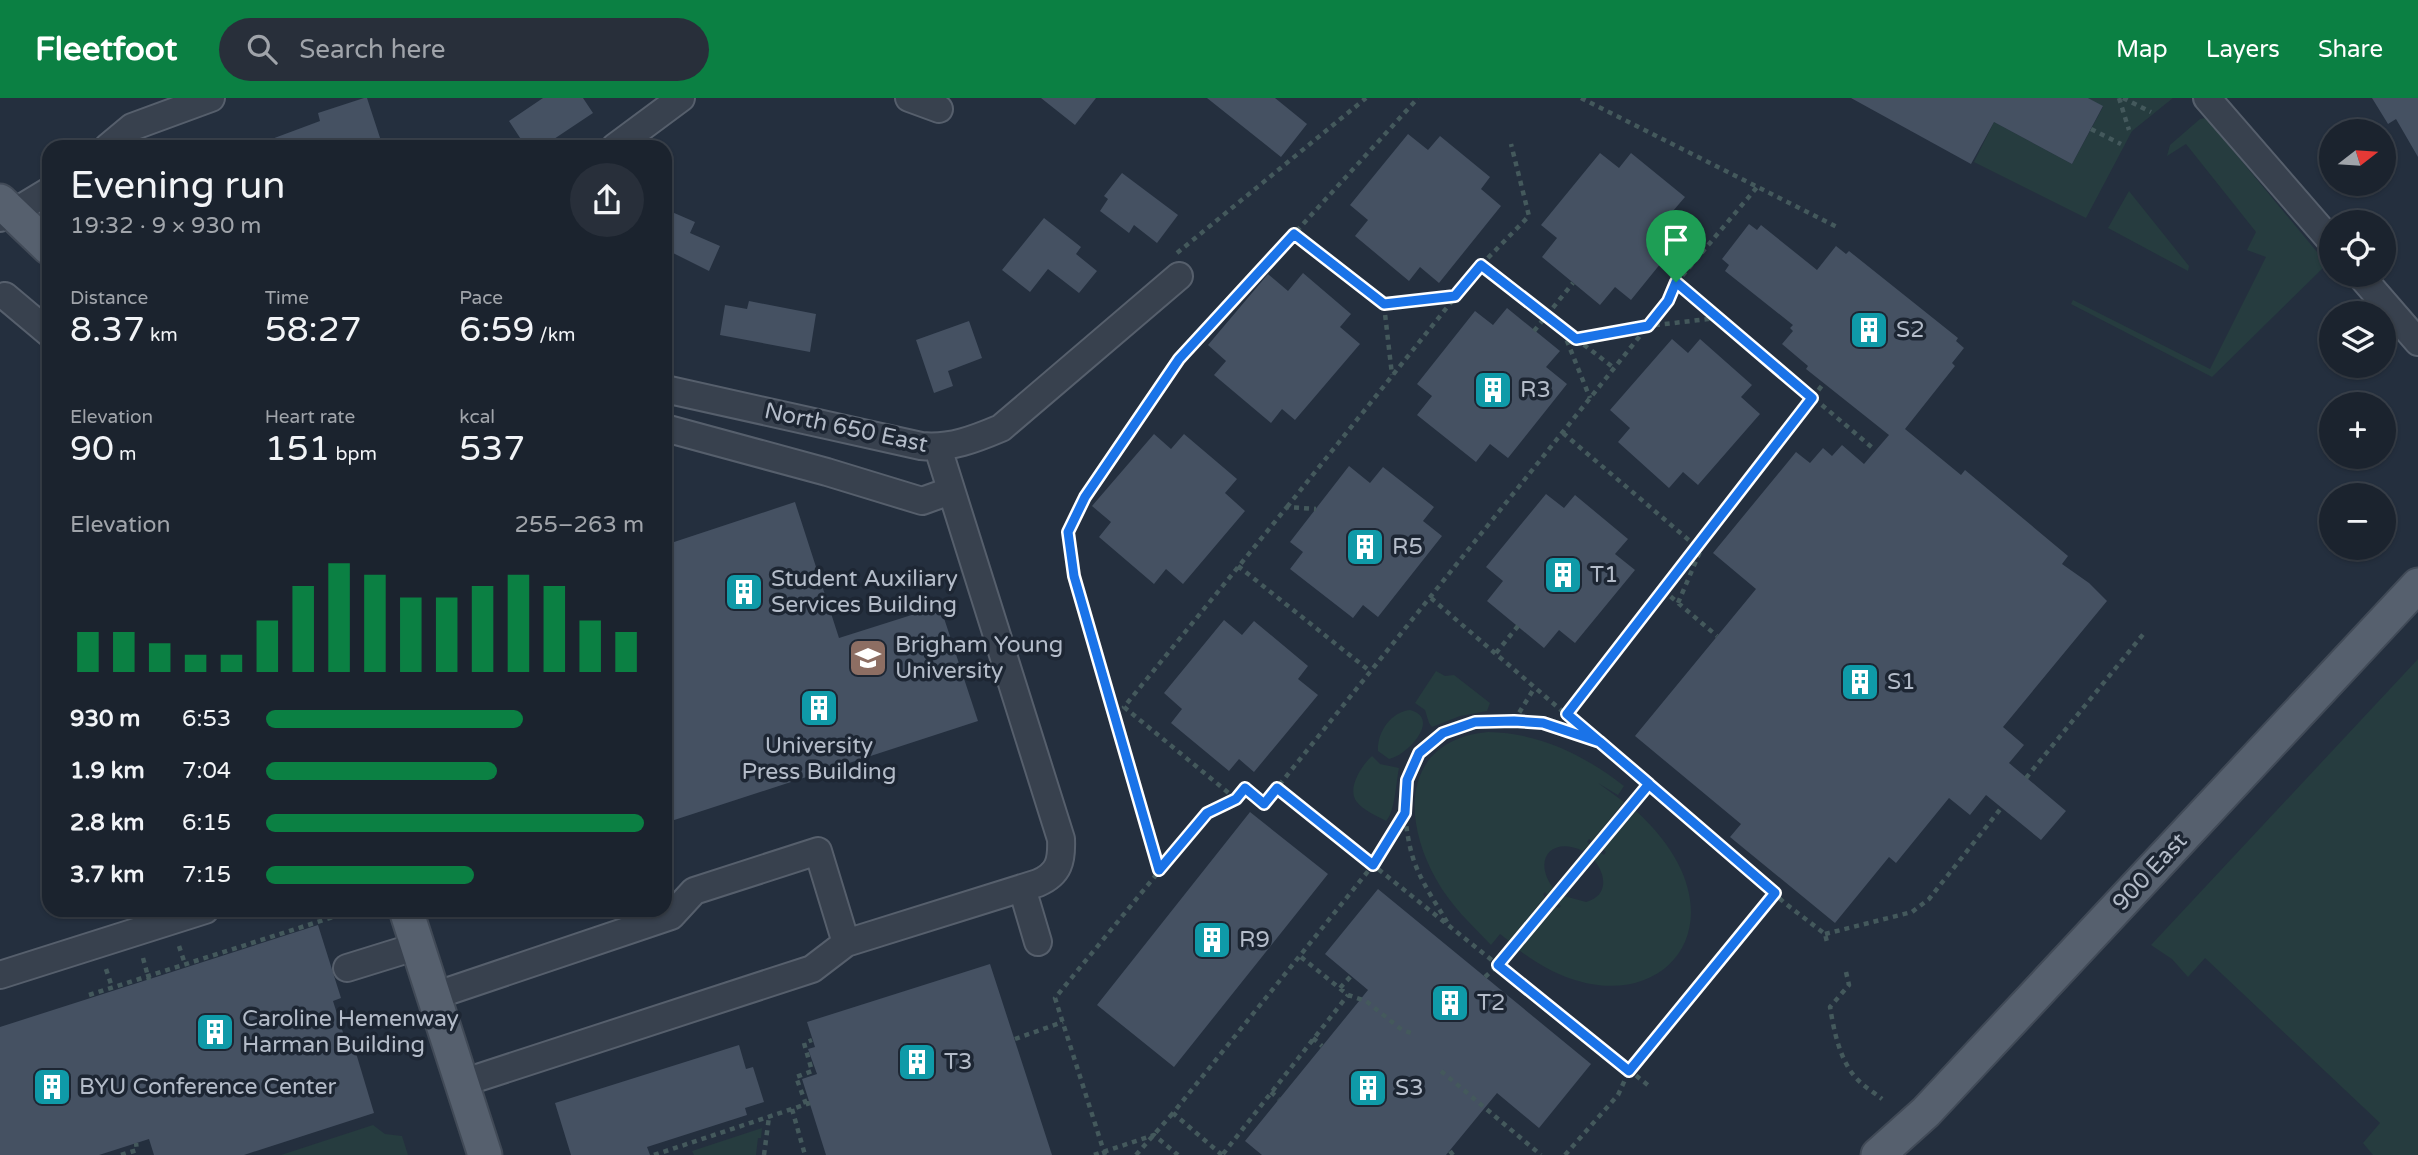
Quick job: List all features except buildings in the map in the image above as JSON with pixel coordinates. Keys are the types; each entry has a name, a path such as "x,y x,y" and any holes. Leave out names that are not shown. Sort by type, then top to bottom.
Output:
{"main road":[{"path":"4,211 42,242"},
{"name":"900 East","path":"1878,1155 1926,1112 2418,585"},
{"path":"409,917 485,1155"}],"street":[{"path":"116,140 132,127 211,98"},
{"path":"624,140 681,98"},
{"path":"909,98 939,109"},
{"path":"2207,98 2319,227"},
{"path":"4,211 42,194"},
{"name":"North 650 East","path":"672,390 938,447 971,440 1001,428 1179,275"},
{"path":"2370,287 2418,342"},
{"path":"5,296 42,327"},
{"path":"672,430 922,500 950,491"},
{"path":"462,1083 812,968 846,943 1045,880 1058,868 1061,839 938,447"},
{"path":"672,915 694,891 818,851 846,943"},
{"path":"1021,888 1038,942"},
{"path":"0,975 183,917"},
{"path":"434,996 668,917"},
{"path":"347,968 418,946"}],"path":[{"path":"1179,275 1169,259 1366,98"},
{"path":"1159,870 1074,576 1068,532 1085,497 1179,359 1418,98"},
{"path":"1581,98 1837,227"},
{"path":"2121,98 2151,112"},
{"path":"2121,98 2129,130"},
{"path":"2091,129 2121,145"},
{"path":"1236,799 1125,707 1455,296 1529,216 1511,144"},
{"path":"1105,1153 1055,998 1207,813 1236,799 1245,788 1264,804 1668,301 1676,282 1758,186"},
{"path":"1294,234 1384,304 1455,296"},
{"path":"1481,265 1614,368"},
{"path":"1676,282 1875,450"},
{"path":"1534,331 1573,283"},
{"path":"1384,304 1392,376"},
{"path":"1576,339 1648,326 1718,318"},
{"path":"1562,328 1590,399"},
{"path":"1567,714 1824,383"},
{"path":"1563,433 1697,547"},
{"path":"1287,507 1316,509"},
{"path":"1678,603 1709,531"},
{"path":"1238,566 1371,672"},
{"path":"1663,590 1717,636"},
{"path":"1431,598 1825,934 1827,942"},
{"path":"1496,653 1518,626"},
{"path":"2026,778 2145,632"},
{"path":"1514,721 1535,687"},
{"path":"1449,926 1426,887 1411,853 1405,813 1407,780 1419,753 1443,733 1475,722 1543,723 1600,742"},
{"path":"1485,977 1498,965 1649,784"},
{"path":"1277,788 1649,1086"},
{"path":"1825,934 1912,912 1921,906 2001,807"},
{"path":"1136,1155 1301,957 1373,865 1405,813"},
{"path":"1565,1155 1618,1095 1629,1071 1775,893"},
{"path":"89,995 334,917"},
{"path":"179,946 185,964"},
{"path":"1301,957 1348,995 1366,1001 1402,1030 1411,1033"},
{"path":"143,958 149,978"},
{"path":"106,969 112,988"},
{"path":"1846,972 1849,985 1830,1007 1835,1035 1857,1080 1882,1099"},
{"path":"1340,988 1351,976"},
{"path":"1173,1113 1223,1155 1348,995"},
{"path":"1015,1039 1063,1022"},
{"path":"1313,1038 1322,1046"},
{"path":"654,1155 808,1104 796,1076 812,1071 804,1043 813,1040"},
{"path":"1441,1071 1541,1155"},
{"path":"1271,1092 1279,1099"},
{"path":"792,1109 806,1155"},
{"path":"764,1155 769,1117"},
{"path":"1094,1155 1154,1135"},
{"path":"1154,1135 1178,1155"},
{"path":"121,1155 138,1150 135,1143"}],"green space":[{"path":"2088,98 2173,98 2132,131 2086,218 1974,162 1994,122 2072,164 2103,107"},
{"path":"2206,118 2319,254 2319,272 2212,377 2071,304 2073,300 2210,369 2266,257 2247,250 2256,232 2186,144 2167,156 2170,145 2200,119"},
{"path":"2129,191 2189,266 2188,271 2108,228"},
{"path":"2418,659 2418,1155 2373,1155 2363,1143 2380,1123 2205,958 2188,977 2172,959 2151,945"},
{"path":"1436,671 1445,676 1454,675 1490,703 1487,711 1460,716 1432,727 1425,710 1415,703"},
{"path":"1410,710 1419,714 1423,721 1422,728 1412,744 1389,759 1378,751 1383,730 1391,719"},
{"path":"1488,732 1543,741 1577,756 1624,786 1618,795 1598,783 1624,802 1592,841 1589,839 1587,842 1590,844 1583,851 1562,846 1548,853 1544,868 1553,888 1547,895 1545,892 1543,894 1545,897 1509,941 1500,934 1491,945 1454,906 1436,879 1417,831 1415,807 1417,785 1425,766 1439,750 1460,738"},
{"path":"1372,756 1380,764 1399,768 1393,804 1386,821 1363,808 1354,797 1354,784"},
{"path":"1636,811 1673,854 1689,895 1689,931 1673,960 1646,979 1609,986 1566,977 1519,950 1556,907 1561,906 1558,904 1564,896 1586,902 1598,895 1602,890 1603,879 1594,860 1601,853 1604,855 1606,852 1603,850"},
{"path":"373,1125 385,1134 402,1136 408,1155 281,1155"},
{"path":"762,1128 756,1155 694,1155 692,1151"}],"place":[{"name":"S2","path":"1869,330"},
{"name":"R3","path":"1493,390"},
{"name":"R5","path":"1365,547"},
{"name":"T1","path":"1563,575"},
{"name":"Student Auxiliary Services Building","path":"744,592"},
{"name":"Brigham Young University","path":"868,658"},
{"name":"S1","path":"1860,682"},
{"name":"University Press Building","path":"819,708"},
{"name":"R9","path":"1212,940"},
{"name":"T2","path":"1450,1003"},
{"name":"Caroline Hemenway Harman Building","path":"215,1032"},
{"name":"T3","path":"917,1062"},
{"name":"BYU Conference Center","path":"52,1087"},
{"name":"S3","path":"1368,1088"}],"route":[{"path":"1676,282 1668,301 1648,326 1576,339 1481,265 1455,296 1384,304 1294,234 1179,359 1085,497 1068,532 1074,576 1159,870 1207,813 1236,799 1245,788 1264,804 1277,788 1373,865 1405,813 1407,780 1419,753 1443,733 1475,722 1514,721 1543,723 1600,742 1775,893 1629,1071 1498,965 1649,784 1600,742 1567,714 1812,398 1676,282"}]}
